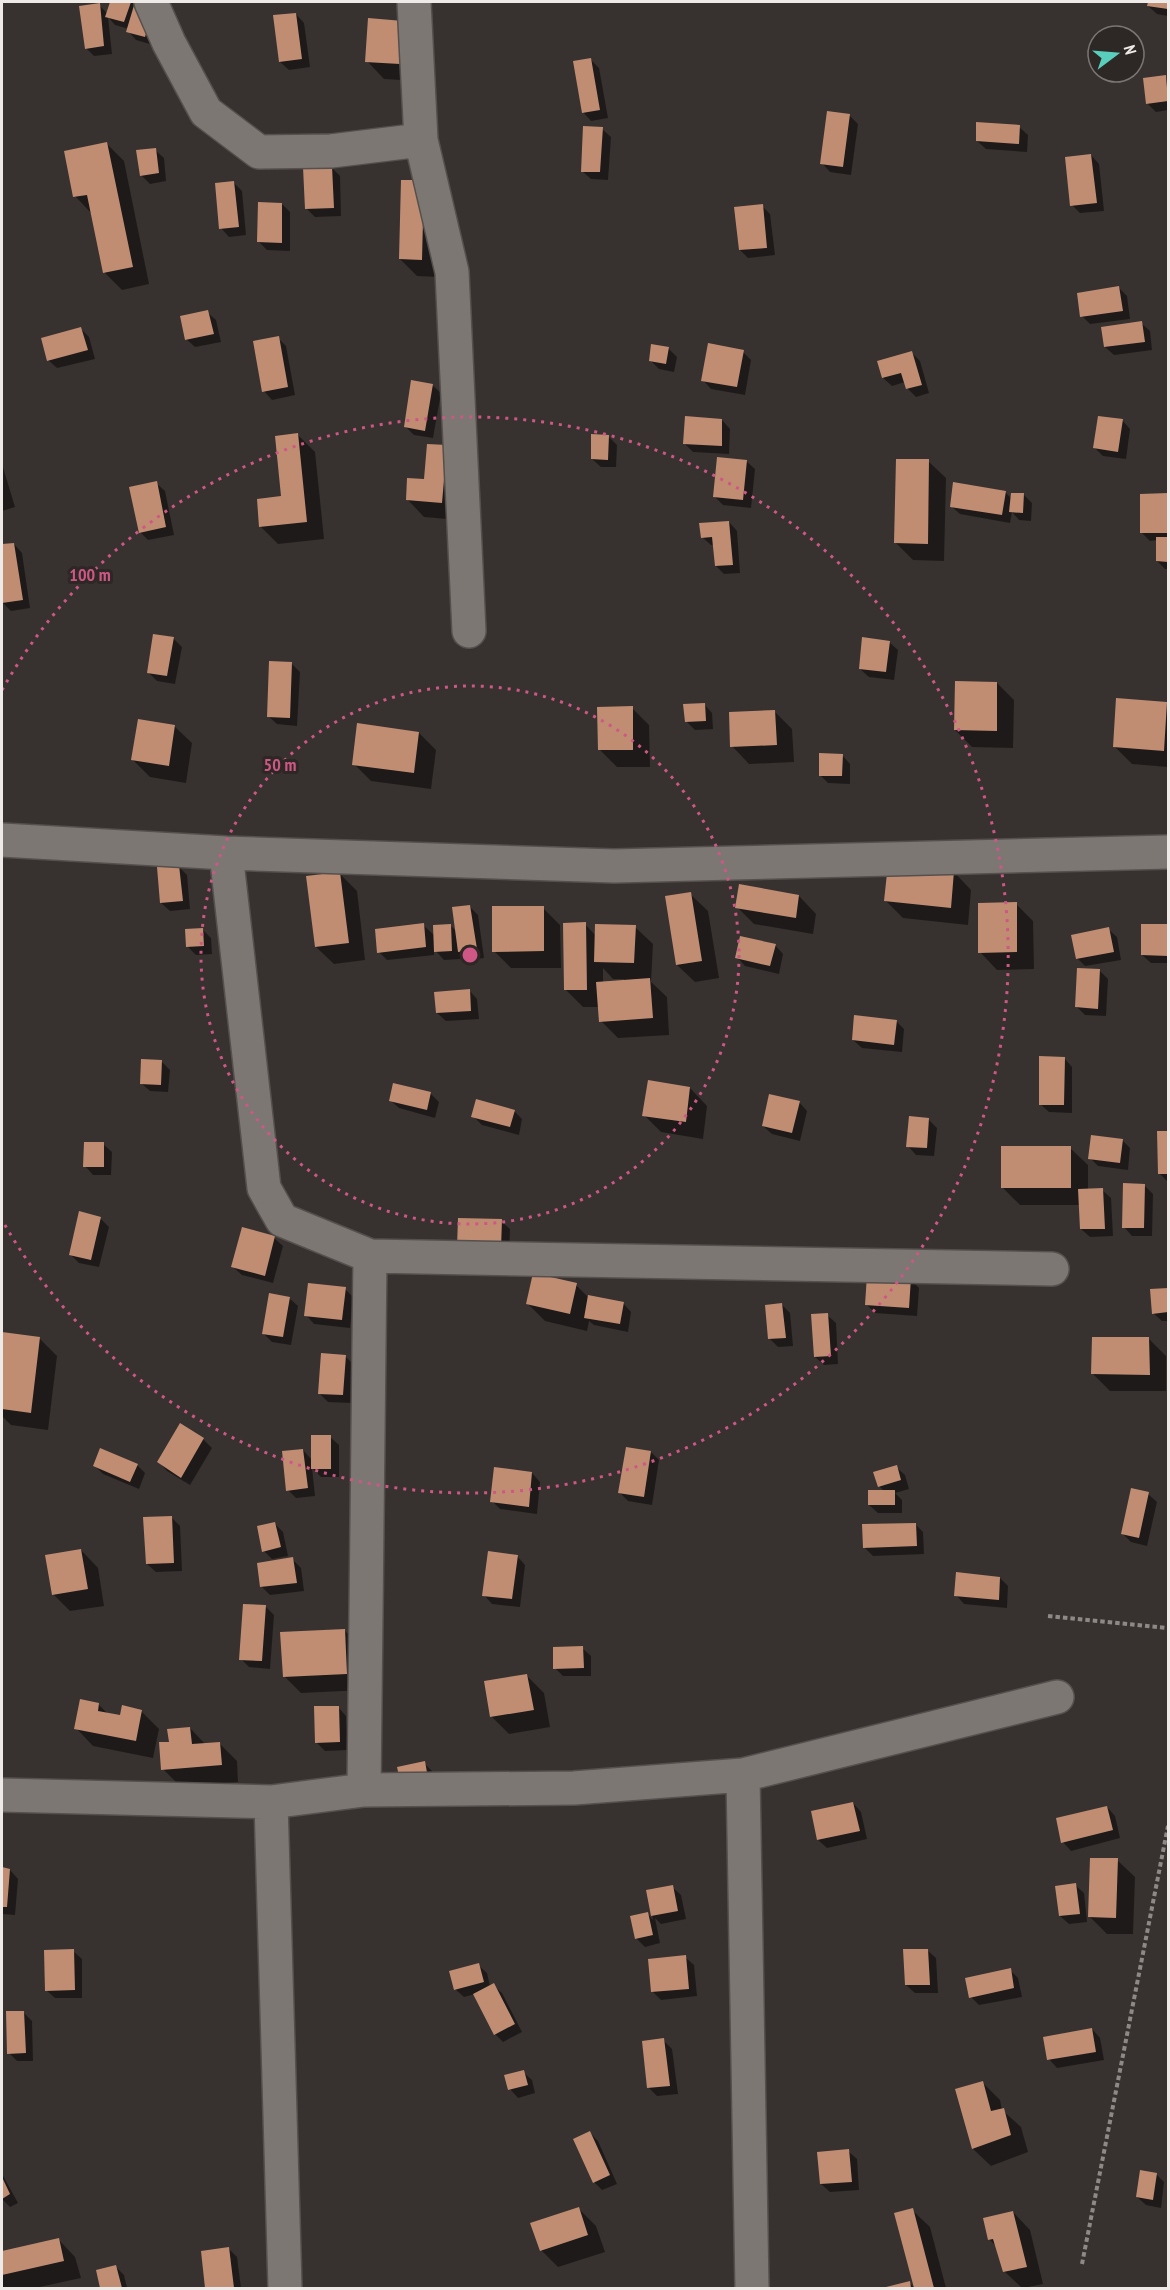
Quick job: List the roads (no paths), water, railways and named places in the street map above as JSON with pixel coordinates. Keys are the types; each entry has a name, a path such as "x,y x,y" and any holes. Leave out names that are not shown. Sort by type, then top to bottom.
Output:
{"street":[{"path":"151,2 169,43 206,112 259,152 331,150 421,140"},
{"path":"414,2 421,140 452,272 469,632"},
{"path":"2,840 226,853 614,866 1168,852"},
{"path":"226,853 264,1188 282,1220 370,1256 1052,1269"},
{"path":"364,1790 370,1256"},
{"path":"2,1795 272,1802 364,1790 574,1788 743,1775 1057,1697"},
{"path":"743,1775 752,2289"},
{"path":"272,1802 285,2289"}]}
